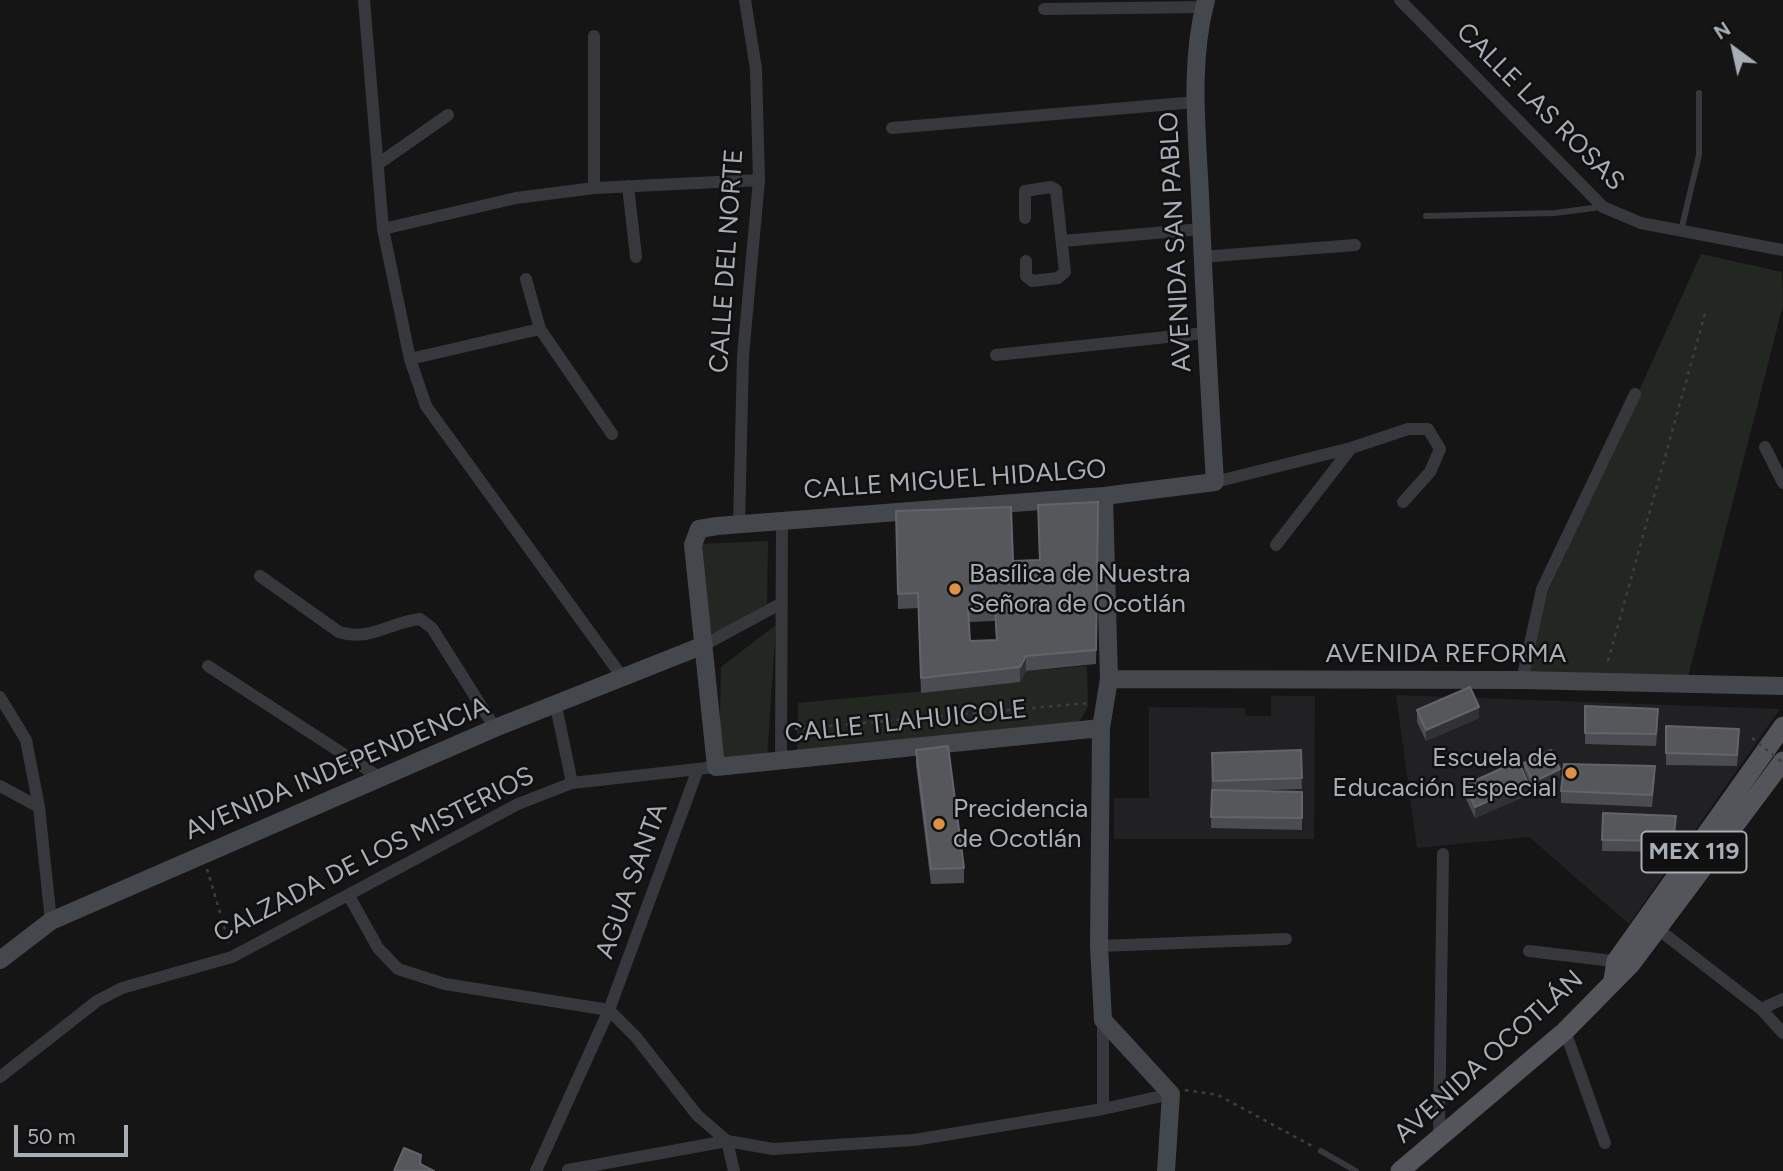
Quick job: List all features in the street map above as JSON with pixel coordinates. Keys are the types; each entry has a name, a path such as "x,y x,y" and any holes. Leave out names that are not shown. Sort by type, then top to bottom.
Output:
{"main road":[{"name":"AVENIDA OCOTLÁN","path":"1653,925 1783,726"},
{"name":"AVENIDA OCOTLÁN","path":"1400,1171 1564,1031 1612,981 1653,925 1783,762"}],"street":[{"path":"364,0 383,229 410,359 426,406 623,678"},
{"name":"CALLE DEL NORTE","path":"740,526 743,356 759,180 756,69 745,0"},
{"name":"CALLE LAS ROSAS","path":"1400,0 1603,207 1641,223 1783,250"},
{"path":"1044,9 1205,4"},
{"name":"AVENIDA SAN PABLO","path":"1205,4 1197,52 1196,102 1201,257 1215,482"},
{"path":"594,36 594,188"},
{"path":"892,128 1196,102"},
{"path":"378,164 448,115"},
{"path":"383,229 516,198 594,188 759,180"},
{"path":"628,186 636,257"},
{"path":"1025,218 1025,191 1051,187 1056,190 1063,241 1062,277 1029,280 1026,261"},
{"path":"1063,241 1201,229"},
{"path":"1201,257 1355,245"},
{"path":"526,279 540,329 612,434"},
{"path":"410,359 540,329"},
{"path":"996,355 1205,333"},
{"path":"1522,680 1542,589 1635,394"},
{"path":"1215,482 1351,448 1408,429 1428,429 1440,449 1430,472 1403,502"},
{"path":"1765,447 1783,483"},
{"path":"1276,545 1351,448"},
{"name":"CALLE MIGUEL HIDALGO","path":"704,645 693,545 699,529 782,520 1104,496 1215,482"},
{"path":"1104,496 1109,678 1101,728 1099,946 1104,1109"},
{"path":"781,761 782,520"},
{"path":"260,576 339,632 354,637 370,635 406,620 420,619 432,628 495,728"},
{"path":"716,767 704,645 780,604"},
{"name":"AVENIDA INDEPENDENCIA","path":"0,960 51,921 495,728 704,645"},
{"path":"208,666 382,779"},
{"name":"AVENIDA REFORMA","path":"1109,678 1780,682"},
{"path":"0,697 26,740 39,807 51,921"},
{"path":"556,706 572,783"},
{"name":"CALLE TLAHUICOLE","path":"716,767 1101,728"},
{"name":"CALZADA DE LOS MISTERIOS","path":"0,1077 97,1001 122,988 232,957 349,897 518,804 572,783 716,767"},
{"name":"AGUA SANTA","path":"536,1171 609,1010 698,769"},
{"path":"0,786 39,807"},
{"path":"1439,1137 1443,854"},
{"path":"349,897 378,948 398,969 445,984 609,1010 636,1037 697,1115 727,1141 734,1171"},
{"path":"1653,925 1761,1009 1783,1033"},
{"path":"1099,946 1286,939"},
{"path":"1529,951 1624,963"},
{"path":"1761,1009 1783,999"},
{"path":"1103,1020 1171,1094 1166,1171"},
{"path":"1564,1031 1605,1143"},
{"path":"568,1170 727,1141 773,1149 914,1140 1104,1109 1171,1094"}],"lane":[{"path":"1681,231 1699,155 1699,93"},
{"path":"1426,216 1555,213 1603,207"},
{"path":"1321,1151 1356,1171"}],"path":[{"path":"1608,661 1706,310"},
{"path":"780,731 1106,702"},
{"path":"1752,738 1783,762"},
{"path":"204,855 232,957"},
{"path":"1171,1094 1192,1089 1218,1095 1321,1151"}],"shaded area":[{"path":"1701,254 1782,272 1783,305 1688,677 1529,674 1547,594"},
{"path":"768,541 767,604 716,633 708,634 702,544"},
{"path":"776,625 767,759 719,766 721,667"},
{"path":"1087,666 1088,706 1078,725 797,755 798,703 1019,682 1026,671"},
{"name":"Escuela de Educación Especial","path":"1396,695 1780,709 1629,924 1529,837 1417,848"},
{"path":"1271,696 1315,696 1314,839 1114,839 1114,798 1149,798 1149,707 1245,708 1246,716 1271,716"}],"building":[{"path":"1098,502 1096,650 1026,656 1020,667 921,678 918,593 898,594 896,511 1011,507 1013,561 1040,560 1038,505","holes":["995,607 997,640 970,641 968,608"]},
{"path":"1470,687 1479,707 1426,730 1417,710"},
{"path":"1585,706 1658,709 1656,734 1585,733"},
{"path":"1666,726 1739,729 1737,755 1666,753"},
{"name":"Precidencia de Ocotlán","path":"948,746 964,868 931,869 916,750"},
{"path":"1301,750 1302,778 1213,781 1212,753"},
{"path":"1551,750 1560,769 1533,782 1524,763"},
{"path":"1518,761 1528,783 1475,807 1465,785"},
{"path":"1564,764 1655,766 1652,795 1561,791"},
{"path":"1212,790 1302,792 1302,818 1211,817"},
{"path":"1603,813 1676,816 1673,841 1602,840"},
{"path":"404,1148 421,1155 420,1164 434,1171 394,1171"}],"place":[{"name":"Basílica de Nuestra Señora de Ocotlán","path":"955,589"},
{"name":"Escuela de Educación Especial","path":"1571,773"},
{"name":"Precidencia de Ocotlán","path":"939,824"}]}
